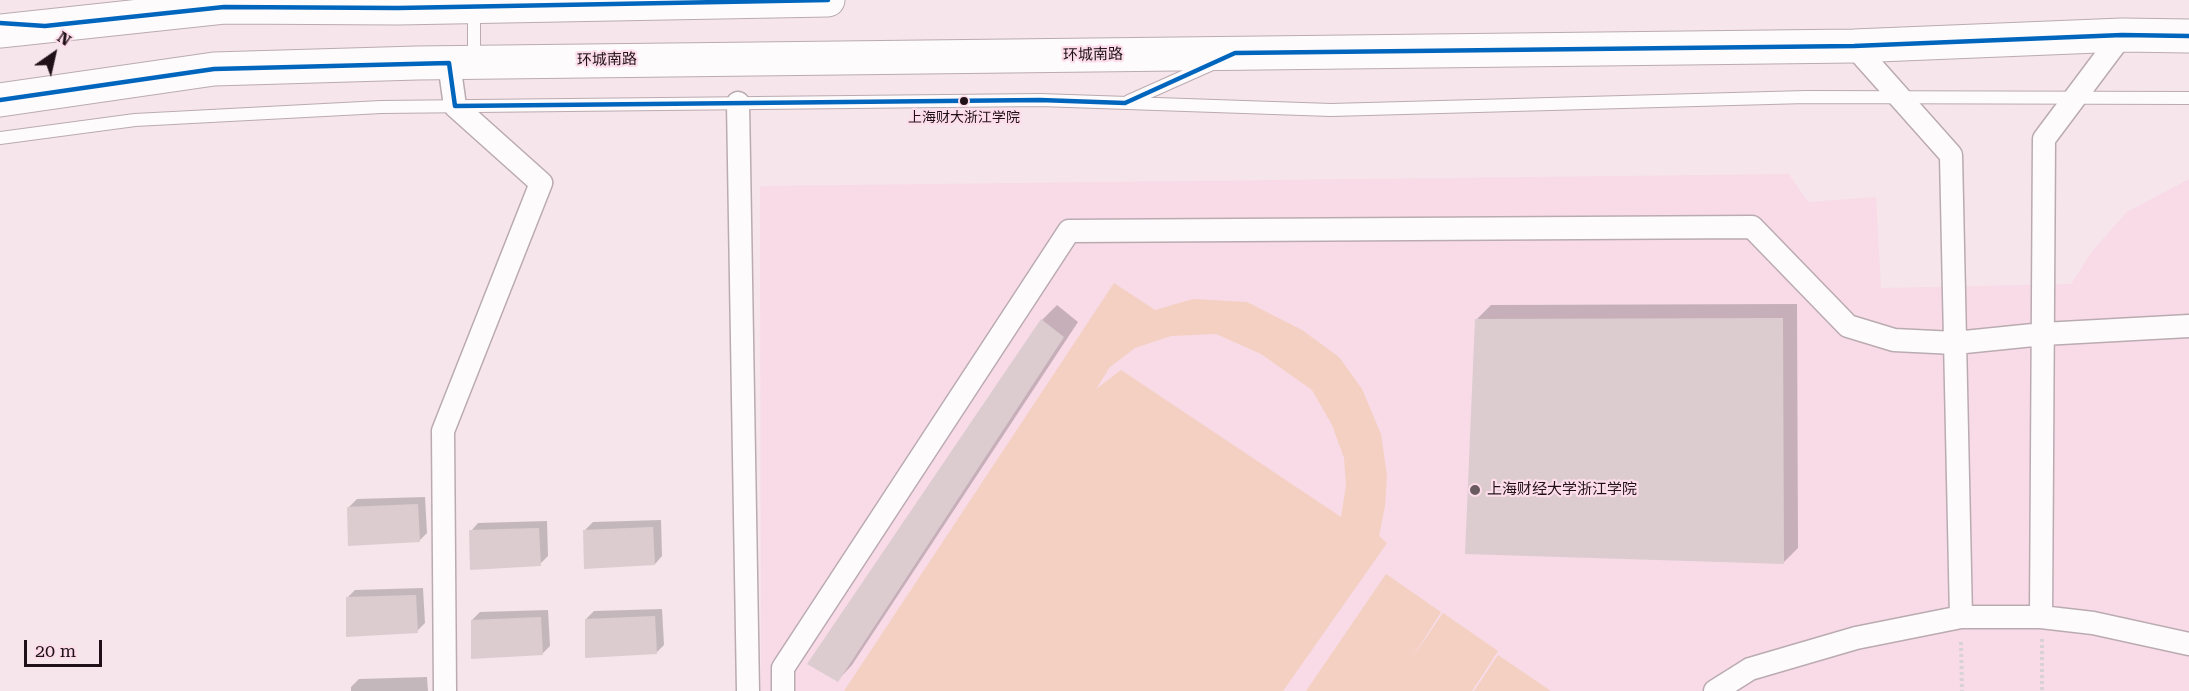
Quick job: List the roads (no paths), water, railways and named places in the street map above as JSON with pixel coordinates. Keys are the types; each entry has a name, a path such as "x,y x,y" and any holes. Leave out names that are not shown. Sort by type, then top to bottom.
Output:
{"main road":[{"path":"0,31 224,7 474,7 828,0"},
{"name":"环城南路","path":"0,100 214,69 462,62 1854,46 2122,35 2189,36"}],"street":[{"path":"2041,617 2044,139 2122,35"},
{"path":"1854,46 1951,155 1961,617"},
{"path":"445,691 442,431 541,183 455,106 462,62"},
{"path":"738,103 748,691"},
{"path":"783,691 783,668 1069,231 1752,227 1848,326 1894,340 1955,343 2043,334 2189,326"},
{"path":"1715,691 1750,669 1856,638 1961,617 2041,617 2093,623 2189,644"}],"lane":[{"path":"462,62 474,7"},
{"path":"1125,103 1235,53"},
{"path":"0,138 135,120 381,107 1040,100 1331,110 1806,97 2189,98"}],"place":[{"name":"上海财大浙江学院","path":"964,101"},
{"name":"上海财经大学浙江学院","path":"1475,490"}]}
